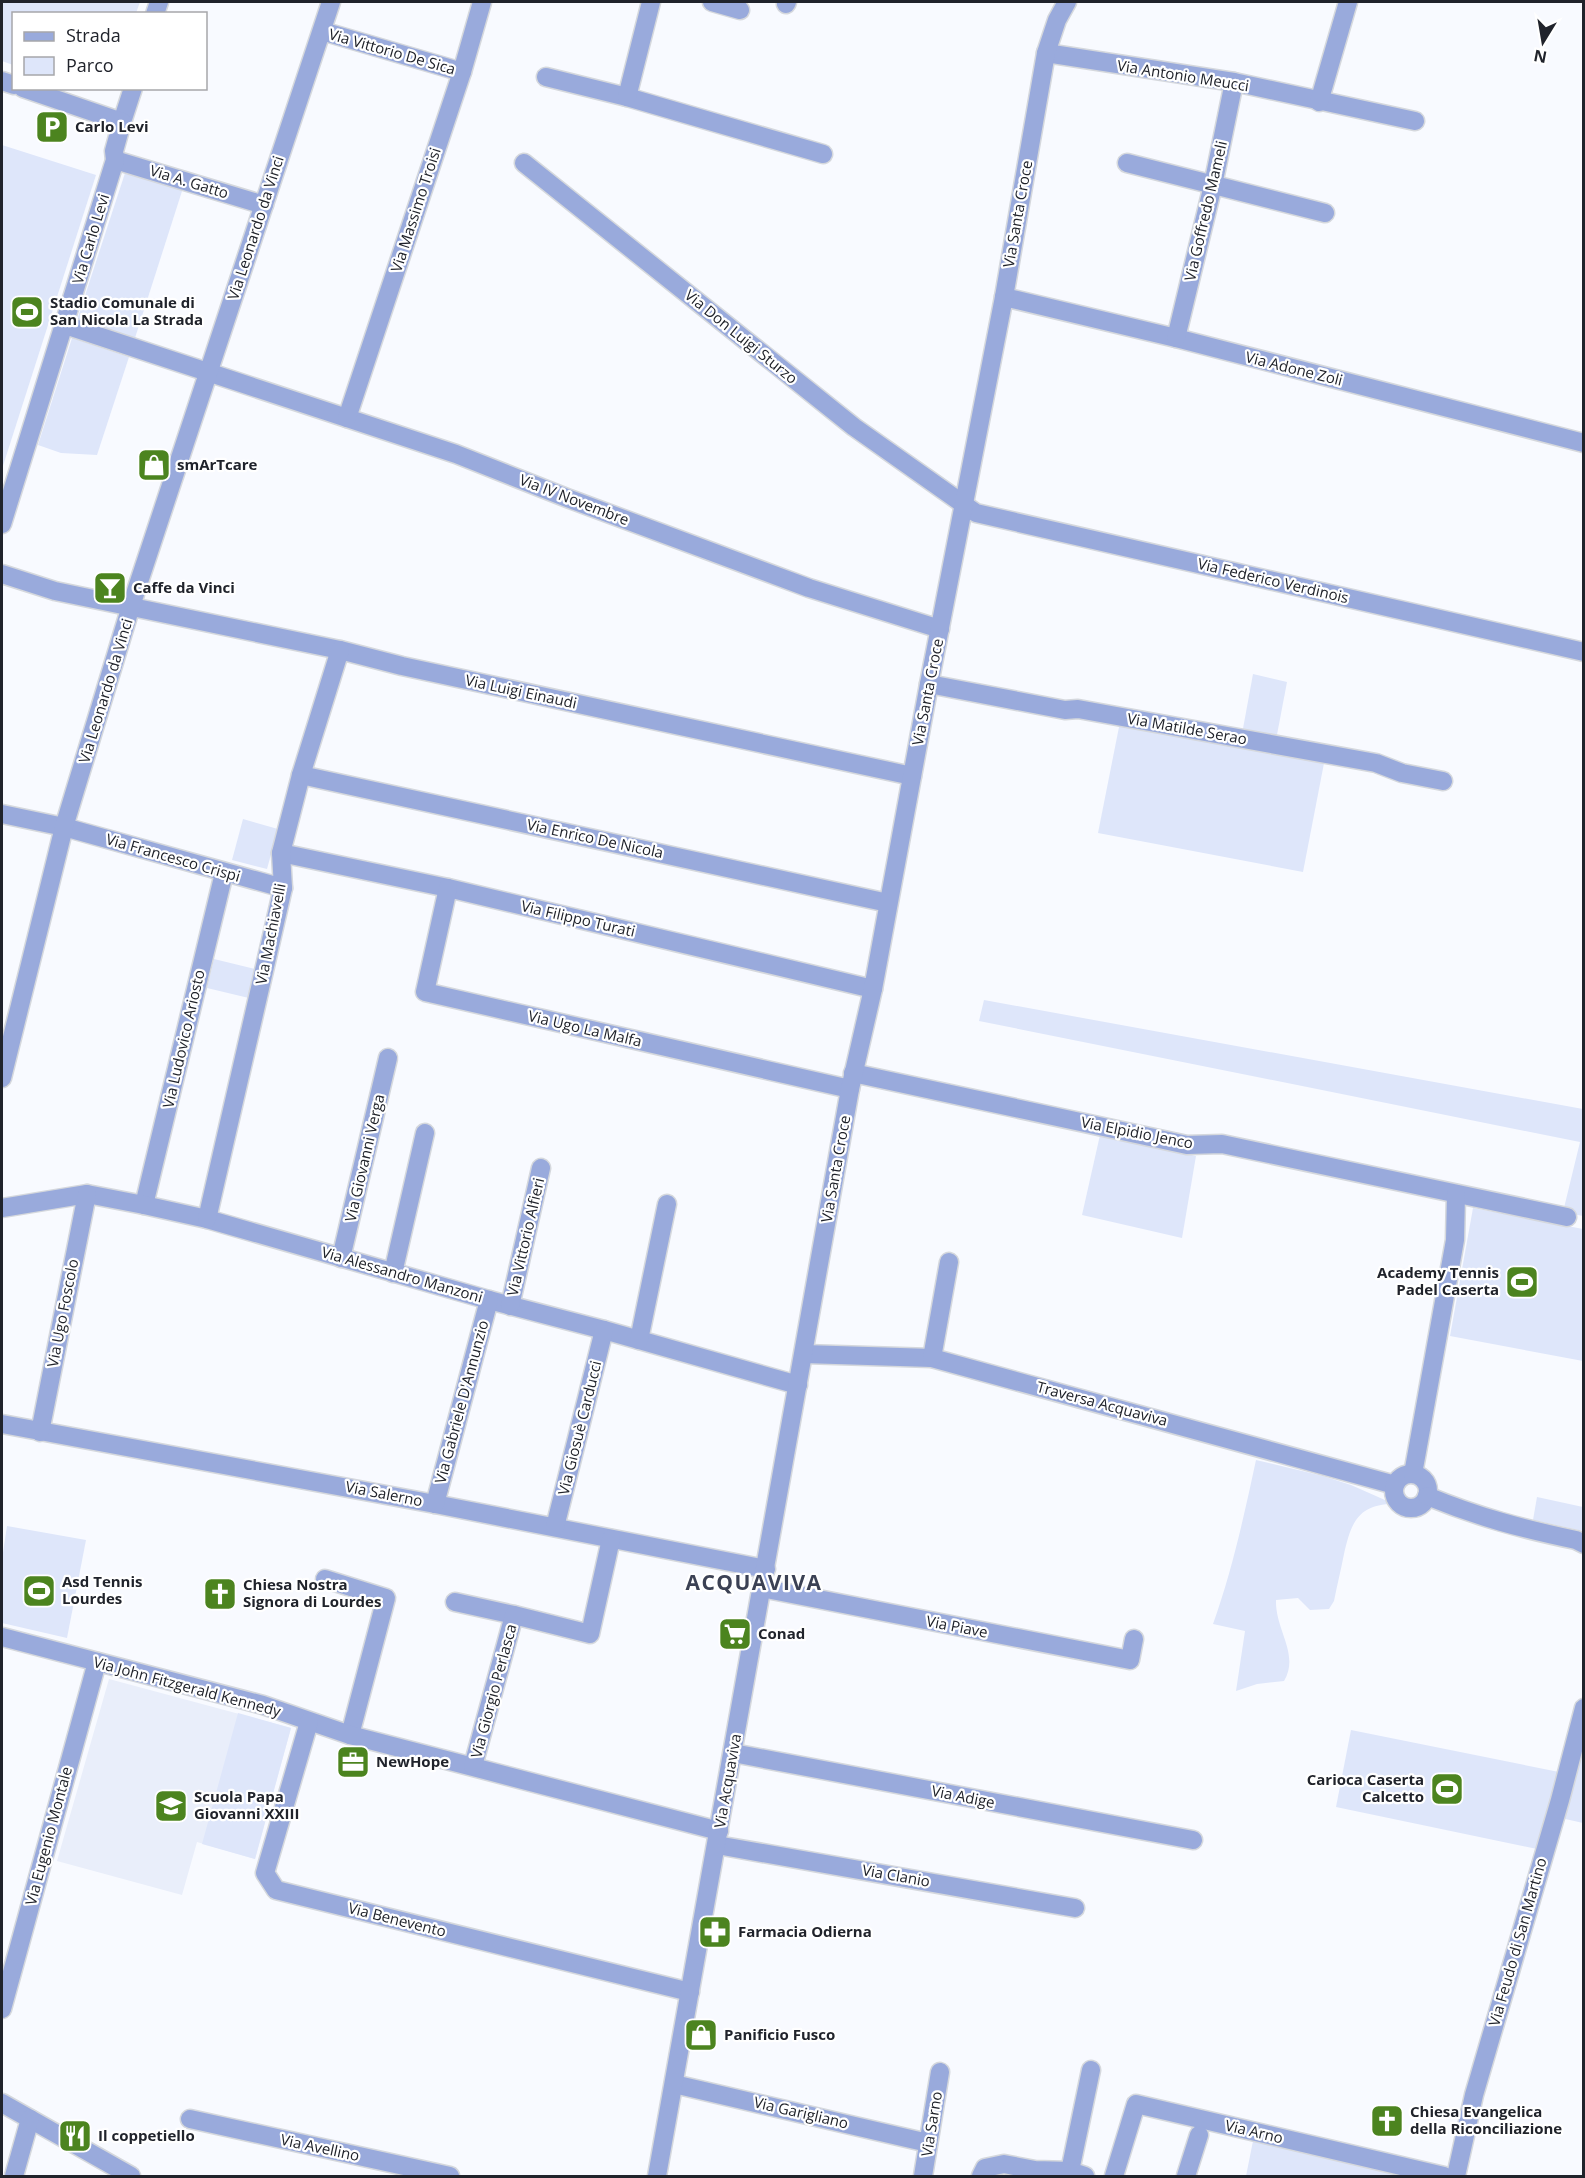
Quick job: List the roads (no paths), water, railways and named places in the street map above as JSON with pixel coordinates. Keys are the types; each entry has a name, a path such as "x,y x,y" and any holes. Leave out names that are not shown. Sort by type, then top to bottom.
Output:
{"street":[{"name":"Via Leonardo da Vinci","path":"2,1078 64,827 131,606 331,2"},
{"name":"Via Massimo Troisi","path":"347,418 462,72 482,2"},
{"path":"627,97 651,2"},
{"path":"712,2 740,10"},
{"name":"Via Santa Croce","path":"798,1385 851,1081 873,989 929,684 965,504 1046,53 1057,20 1067,2"},
{"path":"1319,102 1348,2"},
{"name":"Via Vittorio De Sica","path":"322,31 462,72"},
{"name":"Via Antonio Meucci","path":"1046,53 1234,82 1414,121"},
{"path":"546,77 627,97 824,153"},
{"name":"Via Goffredo Mameli","path":"1176,338 1213,185 1234,82"},
{"path":"29,90 122,122"},
{"name":"Via Carlo Levi","path":"2,524 115,160 114,151 132,90"},
{"name":"Via A. Gatto","path":"115,160 264,204"},
{"name":"Via Don Luigi Sturzo","path":"524,163 854,427 965,504"},
{"path":"1127,163 1325,213"},
{"name":"Via Adone Zoli","path":"1004,297 1176,338 1584,443"},
{"name":"Via IV Novembre","path":"65,325 456,454 809,588 940,629"},
{"name":"Via Federico Verdinois","path":"965,504 976,513 1584,652"},
{"name":"Via Luigi Einaudi","path":"2,574 55,591 340,650 414,669 912,776"},
{"name":"Via Machiavelli","path":"207,1220 283,888 281,853 340,650"},
{"name":"Via Matilde Serao","path":"929,684 1065,710 1078,709 1376,763 1402,773 1443,781"},
{"name":"Via Enrico De Nicola","path":"302,775 888,903"},
{"name":"Via Francesco Crispi","path":"2,814 64,827 283,888"},
{"name":"Via Filippo Turati","path":"281,853 448,888 873,989"},
{"name":"Via Ludovico Ariosto","path":"144,1205 224,873"},
{"name":"Via Ugo La Malfa","path":"448,888 425,992 851,1081"},
{"name":"Via Giovanni Verga","path":"341,1258 388,1058"},
{"name":"Via Elpidio Jenco","path":"851,1081 1187,1145 1222,1144 1567,1217"},
{"path":"393,1273 425,1133"},
{"name":"Via Vittorio Alfieri","path":"510,1306 541,1168"},
{"name":"Via Alessandro Manzoni","path":"2,1208 87,1194 144,1205 207,1220 798,1385"},
{"name":"Via Ugo Foscolo","path":"40,1432 87,1194"},
{"path":"1413,1474 1455,1240 1456,1194"},
{"path":"639,1340 667,1204"},
{"path":"932,1358 949,1262"},
{"name":"Via Gabriele D'Annunzio","path":"435,1504 489,1300"},
{"name":"Via Giosuè Carducci","path":"555,1527 604,1330"},
{"name":"Traversa Acquaviva","path":"804,1354 932,1358 1395,1485"},
{"name":"Via Acquaviva","path":"657,2176 798,1385"},
{"name":"Via Salerno","path":"2,1424 435,1504 766,1569"},
{"path":"1413,1474 1425,1482 1427,1496 1421,1505 1411,1508 1400,1504 1394,1496 1395,1485 1400,1477 1413,1474"},
{"path":"1427,1496 1471,1514 1576,1540 1584,1544"},
{"name":"Via Giorgio Perlasca","path":"455,1602 590,1634 611,1539"},
{"path":"325,1579 387,1598 350,1735"},
{"name":"Via Piave","path":"762,1588 1130,1660 1134,1639"},
{"name":"Via Giorgio Perlasca","path":"473,1766 514,1615"},
{"name":"Via John Fitzgerald Kennedy","path":"2,1637 263,1705 350,1735 473,1766 718,1838"},
{"name":"Via Eugenio Montale","path":"2,2009 97,1662"},
{"name":"Via Feudo di San Martino","path":"1456,2176 1474,2095 1563,1790 1584,1708"},
{"name":"Via Benevento","path":"309,1722 265,1874 276,1890 690,1992"},
{"name":"Via Adige","path":"733,1753 1193,1840"},
{"name":"Via Clanio","path":"718,1838 1075,1908"},
{"path":"981,2176 985,2168 1004,2164 1077,2174 1091,2070"},
{"name":"Via Sarno","path":"923,2176 940,2072"},
{"name":"Via Garigliano","path":"674,2084 928,2143"},
{"path":"2,2103 126,2175"},
{"name":"Via Arno","path":"1114,2176 1136,2104 1444,2176"},
{"path":"14,2176 30,2119"},
{"name":"Via Avellino","path":"190,2119 450,2176"},
{"path":"1186,2176 1199,2135"}],"place":[{"name":"Carlo Levi","path":"52,127"},
{"name":"Stadio Comunale di San Nicola La Strada","path":"27,312"},
{"name":"smArTcare","path":"154,465"},
{"name":"Caffe da Vinci","path":"110,588"},
{"name":"Academy Tennis Padel Caserta","path":"1522,1282"},
{"name":"Asd Tennis Lourdes","path":"39,1591"},
{"name":"Chiesa Nostra Signora di Lourdes","path":"220,1594"},
{"name":"Conad","path":"735,1634"},
{"name":"NewHope","path":"353,1762"},
{"name":"Carioca Caserta Calcetto","path":"1447,1789"},
{"name":"Scuola Papa Giovanni XXIII","path":"171,1806"},
{"name":"Farmacia Odierna","path":"715,1932"},
{"name":"Panificio Fusco","path":"701,2035"},
{"name":"Chiesa Evangelica della Riconciliazione","path":"1387,2121"},
{"name":"Il coppetiello","path":"75,2136"}],"district":[{"name":"ACQUAVIVA","path":"754,1583"}]}
